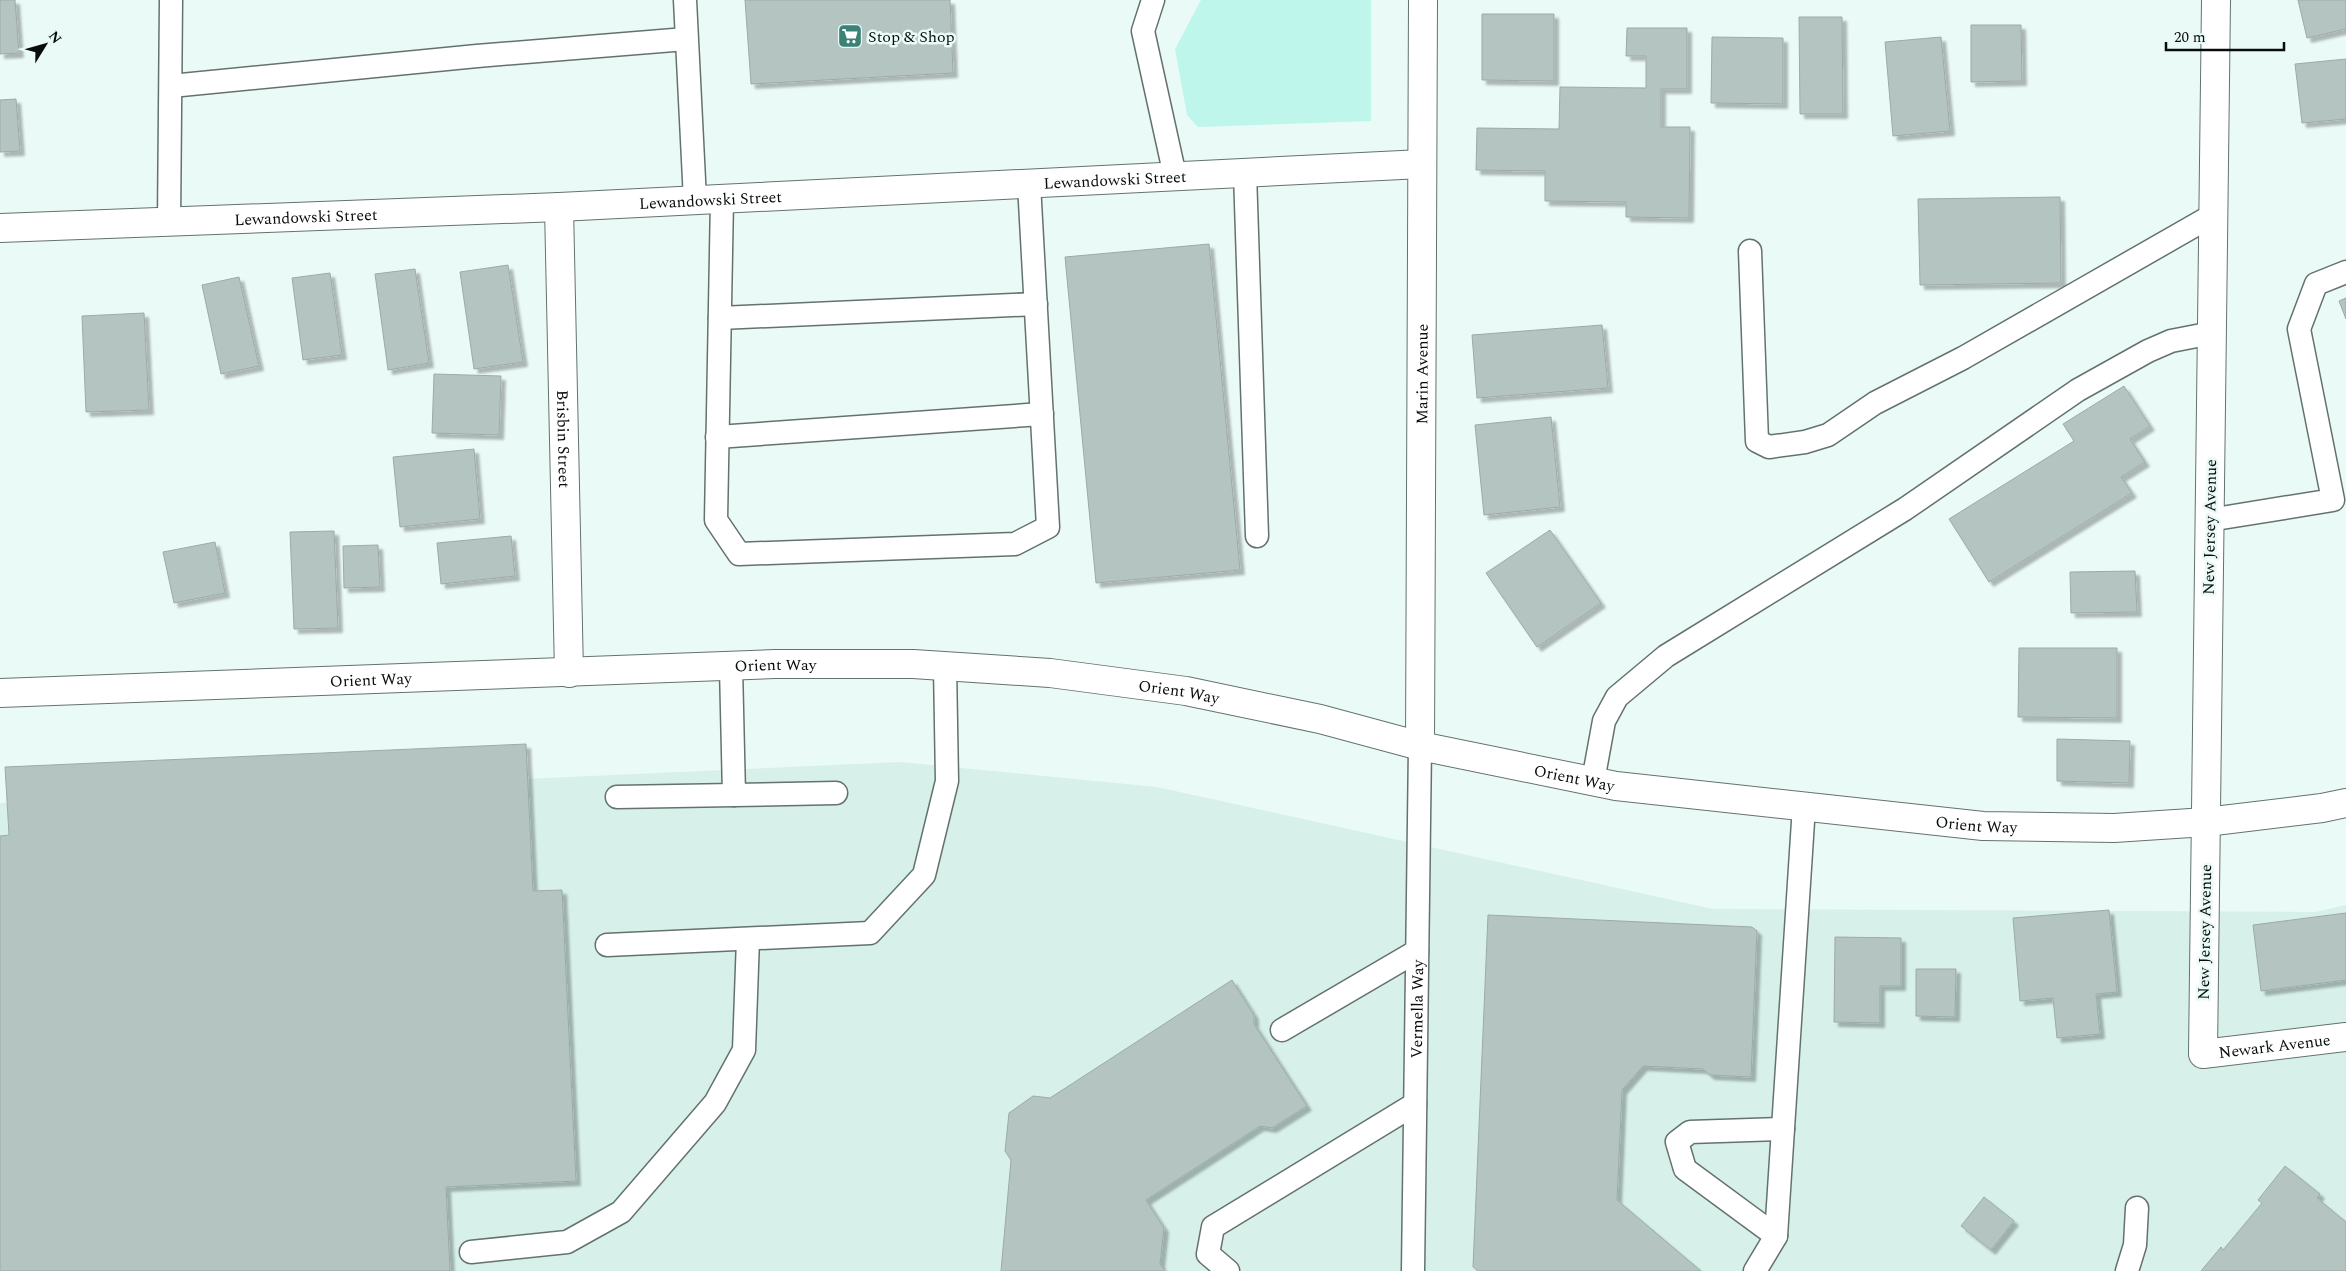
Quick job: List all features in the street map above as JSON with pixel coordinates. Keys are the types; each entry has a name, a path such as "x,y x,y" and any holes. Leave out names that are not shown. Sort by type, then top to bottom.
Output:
{"street":[{"name":"Marin Avenue","path":"1420,746 1423,0"},
{"name":"New Jersey Avenue","path":"2203,1054 2216,0"},
{"name":"Lewandowski Street","path":"0,228 559,207 1422,164"},
{"name":"Brisbin Street","path":"559,207 569,673"},
{"name":"Orient Way","path":"0,693 785,664 913,664 1050,673 1186,691 1320,719 1420,746 1616,786 1983,826 2114,828 2206,822 2346,803"},
{"name":"Newark Avenue","path":"2203,1054 2346,1037"}],"lane":[{"path":"169,222 171,0"},
{"path":"685,0 695,200"},
{"path":"1153,0 1143,31 1175,176"},
{"path":"171,86 477,56 686,39"},
{"path":"1245,173 1257,536"},
{"path":"722,199 716,520 739,554 1015,544 1048,527 1029,184"},
{"path":"1750,250 1757,441 1769,447 1805,442 1828,434 1875,403 1963,358 2213,215"},
{"path":"2210,520 2333,500 2299,329 2316,284 2346,272"},
{"path":"720,318 1036,304"},
{"path":"1593,781 1604,721 1617,697 1666,656 1905,509 2078,390 2148,351 2171,342 2212,332"},
{"path":"717,437 1042,414"},
{"path":"607,945 870,934 924,875 947,781 945,666"},
{"path":"731,667 734,795"},
{"name":"Vermella Way","path":"1413,1271 1420,746"},
{"path":"617,797 836,793"},
{"path":"1755,1271 1776,1236 1804,806"},
{"path":"470,1252 567,1242 622,1212 716,1103 744,1050 748,938"},
{"path":"1282,1030 1417,951"},
{"path":"1228,1271 1208,1254 1213,1227 1415,1104"},
{"path":"1776,1236 1685,1168 1677,1142 1690,1132 1783,1129"},
{"path":"2127,1271 2135,1244 2137,1208"}],"shaded area":[{"path":"900,762 1157,787 1713,909 2316,912 2346,905 2346,1271 0,1271 0,803"}],"green space":[{"path":"1201,0 1371,0 1371,121 1198,127 1187,115 1175,49"}],"building":[{"path":"0,0 15,0 19,53 0,54"},
{"name":"Stop & Shop","path":"745,0 950,0 953,73 751,84"},
{"path":"2298,0 2346,0 2346,29 2307,38"},
{"path":"1482,14 1554,14 1554,81 1482,80"},
{"path":"1799,17 1842,17 1843,114 1800,114"},
{"path":"1971,25 2021,25 2022,81 1971,82"},
{"path":"1627,28 1687,28 1687,89 1661,89 1661,127 1690,127 1689,218 1626,217 1626,202 1545,201 1545,171 1476,170 1477,128 1559,129 1560,87 1646,88 1646,56 1626,56"},
{"path":"1712,37 1783,38 1783,104 1711,103"},
{"path":"1941,37 1950,131 1893,136 1885,42"},
{"path":"2346,59 2346,119 2302,123 2295,64"},
{"path":"16,99 20,151 0,152 0,100"},
{"path":"2060,197 2061,283 1920,285 1918,199"},
{"path":"1209,244 1240,570 1096,583 1065,257"},
{"path":"508,265 523,362 474,369 460,272"},
{"path":"415,269 429,363 388,370 375,274"},
{"path":"330,273 342,355 303,360 292,278"},
{"path":"239,277 259,366 221,374 202,285"},
{"path":"2346,298 2346,319 2339,301"},
{"path":"144,313 149,410 86,412 82,316"},
{"path":"1602,325 1608,388 1477,398 1472,335"},
{"path":"434,374 501,376 499,435 432,433"},
{"path":"2124,386 2150,426 2130,439 2145,462 2121,477 2132,493 1989,582 1949,519 2074,441 2063,424"},
{"path":"1551,417 1560,507 1484,515 1475,425"},
{"path":"474,449 480,519 400,527 393,457"},
{"path":"1550,530 1601,603 1537,647 1486,573"},
{"path":"334,531 338,628 294,629 290,532"},
{"path":"511,536 515,576 441,584 437,543"},
{"path":"215,542 225,593 174,603 163,552"},
{"path":"378,545 380,587 344,588 343,546"},
{"path":"2135,571 2137,612 2071,613 2070,572"},
{"path":"2019,648 2117,648 2117,718 2018,717"},
{"path":"2057,739 2130,741 2129,783 2057,781"},
{"path":"526,744 533,891 562,890 576,1181 446,1187 450,1271 0,1271 0,836 9,835 5,767"},
{"path":"2109,910 2117,992 2096,994 2100,1034 2057,1038 2053,998 2020,1001 2013,918"},
{"path":"2346,913 2346,980 2261,991 2253,925"},
{"path":"1488,915 1752,927 1757,931 1751,1077 1710,1075 1703,1069 1643,1066 1622,1090 1617,1200 1701,1271 1478,1271 1473,1267"},
{"path":"1835,937 1901,938 1901,986 1880,986 1880,1023 1834,1022"},
{"path":"1916,969 1956,969 1955,1017 1916,1016"},
{"path":"1232,980 1254,1015 1254,1024 1307,1106 1272,1128 1260,1126 1146,1200 1164,1228 1160,1264 1165,1271 1001,1271 1011,1160 1005,1151 1009,1113 1033,1096 1050,1098"},
{"path":"2285,1166 2320,1194 2317,1198 2346,1222 2346,1271 2201,1271 2221,1247 2223,1250 2262,1203 2258,1200"},
{"path":"1984,1197 2014,1221 1991,1250 1961,1226"}],"place":[{"name":"Stop & Shop","path":"850,36"}]}
